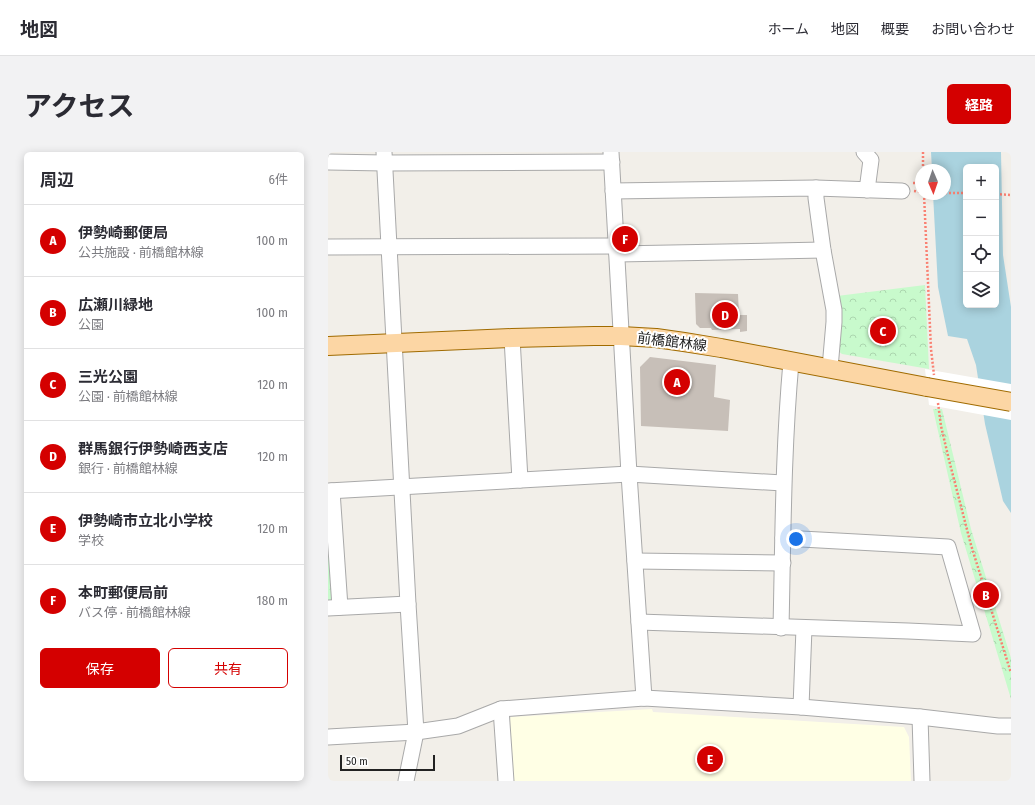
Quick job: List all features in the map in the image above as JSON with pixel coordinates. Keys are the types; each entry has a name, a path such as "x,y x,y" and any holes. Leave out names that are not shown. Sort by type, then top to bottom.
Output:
{"main road":[{"name":"前橋館林線","path":"328,346 512,338 621,336 656,338 791,362 931,383 1011,402"}],"street":[{"path":"864,152 871,160 867,190"},
{"path":"328,162 384,158 611,157 629,474 644,698"},
{"path":"384,158 416,732 406,781"},
{"path":"613,191 816,188 867,190 906,187"},
{"path":"816,188 822,250 834,310 830,368"},
{"path":"328,247 616,250 822,250"},
{"path":"512,338 520,480"},
{"path":"781,628 783,483 791,362"},
{"path":"408,604 334,608 330,491 629,474 783,483"},
{"path":"639,622 973,634 948,547 783,538"},
{"path":"635,561 783,563"},
{"path":"801,707 804,628"},
{"path":"328,737 416,732 458,726 501,709 644,698 801,707 1011,726"},
{"path":"501,709 506,781"},
{"path":"920,717 922,781"}],"path":[{"path":"923,152 923,164"},
{"path":"906,187 915,184"},
{"path":"951,192 963,193"},
{"path":"999,194 1011,195"},
{"path":"924,200 931,349 931,383"},
{"path":"938,403 941,426 969,537 1011,673"}],"shaded area":[{"path":"652,709 653,712 904,727 909,737 911,781 511,781 509,721 511,717"}],"green space":[{"path":"925,285 929,369 842,354 837,350 837,296"},
{"path":"933,409 942,409 971,529 1011,658 1011,699 961,533"},
{"path":"328,542 330,542 334,598 328,601"}],"water":[{"path":"931,152 1001,152 1003,255 1011,307 1011,513 1003,501 985,424 976,365 967,339 948,336 938,287 933,200 951,200 951,164 932,164"}],"pier":[{"path":"925,369 1011,384 1011,420 929,405"}],"building":[{"path":"695,293 738,294 739,315 747,315 747,331 740,332 740,329 712,330 711,328 700,328 696,324"},
{"path":"650,357 716,365 714,397 730,400 728,431 641,426 640,367"}],"place":[{"name":"本町郵便局前","path":"625,239"},
{"name":"群馬銀行伊勢崎西支店","path":"725,315"},
{"name":"三光公園","path":"883,331"},
{"name":"伊勢崎郵便局","path":"677,382"},
{"name":"広瀬川緑地","path":"986,595"},
{"name":"伊勢崎市立北小学校","path":"710,759"}]}
